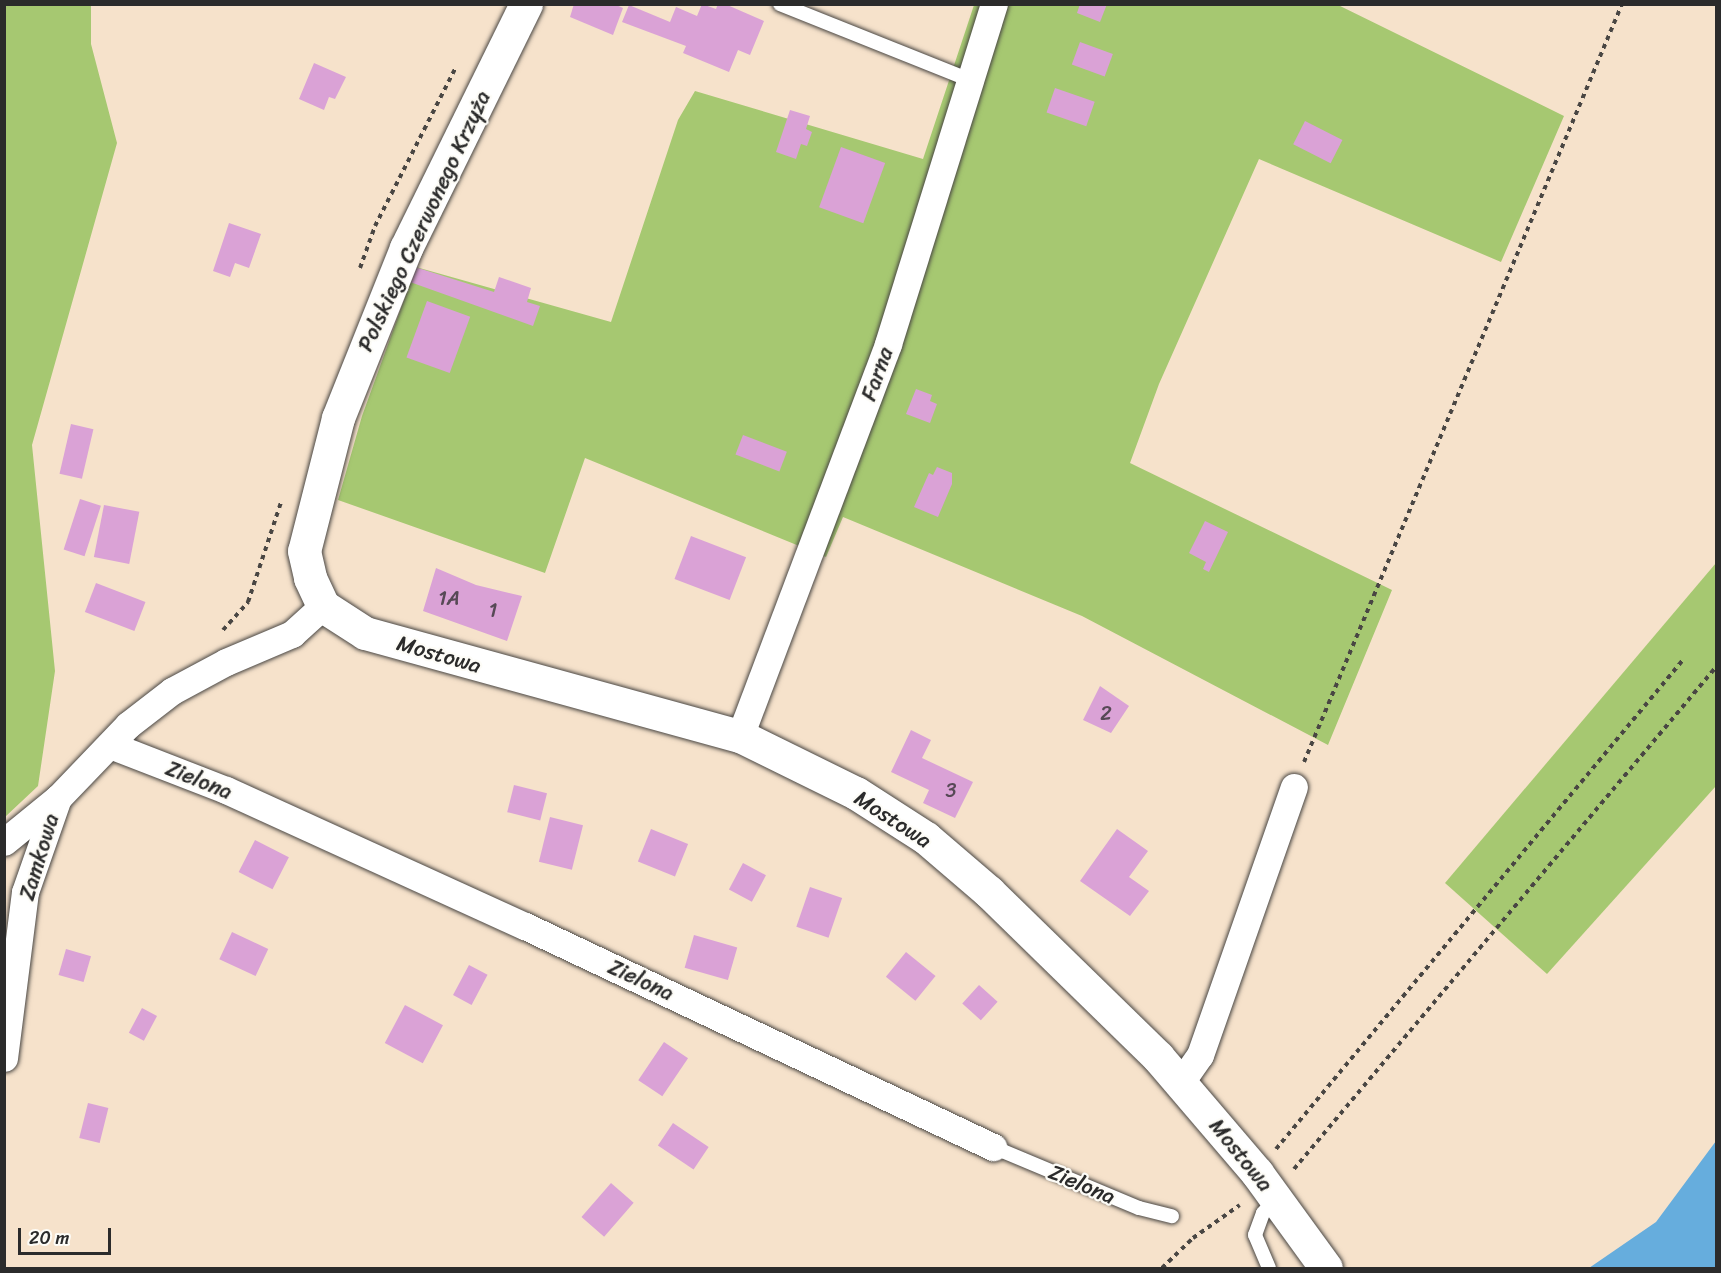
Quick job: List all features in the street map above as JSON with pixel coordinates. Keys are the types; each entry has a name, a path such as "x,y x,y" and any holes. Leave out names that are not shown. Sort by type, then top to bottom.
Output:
{"street":[{"name":"Polskiego Czerwonego Krzyża","path":"323,606 310,578 304,551 338,418 406,248 526,4"},
{"name":"Farna","path":"740,736 888,344 994,4"},
{"name":"Mostowa","path":"323,606 365,633 740,736 856,793 926,838 989,892 1180,1082 1267,1186 1322,1262"},
{"path":"4,842 58,798 128,725 172,691 226,662 292,634 323,606"},
{"name":"Zielona","path":"110,745 226,790 525,926 993,1147"},
{"path":"1180,1082 1200,1055 1294,787"},
{"name":"Zamkowa","path":"4,1058 25,892 58,798"}],"lane":[{"path":"780,4 895,47 970,80"},
{"name":"Zielona","path":"993,1147 1138,1208 1172,1216"},
{"path":"1267,1186 1263,1213 1255,1235 1269,1269"}],"path":[{"path":"1294,787 1622,4"},
{"path":"1162,1269 1192,1239 1267,1186 1683,661"},
{"path":"1301,1162 1716,667"}],"green space":[{"path":"5,4 91,5 91,44 117,143 32,445 55,671 38,786 5,817"},
{"path":"1336,4 1564,116 1501,262 1259,159 1159,384 1130,463 1392,590 1328,745 1082,616 843,517 826,557 585,458 545,573 338,500 362,416 416,267 611,322 678,120 695,91 923,159 974,5"},
{"path":"1716,563 1716,786 1547,974 1445,883"}],"water":[{"path":"1716,1141 1716,1268 1589,1268 1656,1222"}],"building":[{"path":"574,4 614,4 623,8 613,35 570,17"},
{"path":"702,4 716,9 718,4 725,4 764,21 750,55 738,50 729,72 683,53 686,46 622,22 629,5 670,22 676,7 697,16"},
{"path":"1080,4 1107,4 1100,22 1077,13"},
{"path":"1080,42 1113,54 1105,77 1072,65"},
{"path":"314,63 346,77 335,99 329,97 324,110 299,99"},
{"path":"1055,88 1095,102 1086,126 1047,113"},
{"path":"790,110 810,116 806,129 812,132 807,146 801,144 796,159 776,152"},
{"path":"1305,121 1342,140 1331,163 1293,144"},
{"path":"841,147 885,163 863,223 819,207"},
{"path":"229,223 261,234 249,268 235,263 230,277 213,271"},
{"path":"415,267 494,292 499,277 531,288 527,302 540,306 533,326 410,282"},
{"path":"427,301 470,317 450,373 406,357"},
{"path":"916,389 932,395 930,401 937,404 930,423 906,414"},
{"path":"71,424 93,429 82,479 60,474"},
{"path":"743,435 787,452 779,471 735,455"},
{"path":"937,467 952,473 952,484 938,517 914,507 929,473 933,475"},
{"path":"80,499 101,506 85,556 64,549"},
{"path":"104,505 139,512 129,564 94,557"},
{"path":"1205,521 1228,532 1209,572 1203,569 1206,562 1189,553"},
{"path":"691,536 746,557 730,600 675,579"},
{"path":"436,568 476,585 522,596 507,641 423,611"},
{"path":"96,583 145,602 134,631 85,612"},
{"path":"1100,686 1129,706 1111,733 1083,720"},
{"path":"911,730 931,740 922,758 973,782 955,818 923,803 929,790 891,772"},
{"path":"514,785 547,793 540,820 507,812"},
{"path":"550,817 583,825 572,870 539,862"},
{"path":"651,829 688,844 675,876 638,861"},
{"path":"1117,829 1148,851 1129,877 1149,891 1130,916 1080,881"},
{"path":"255,840 289,857 273,889 239,872"},
{"path":"743,863 766,875 752,902 729,889"},
{"path":"810,887 842,898 828,938 796,927"},
{"path":"232,932 268,949 256,976 219,959"},
{"path":"694,935 737,947 728,980 685,968"},
{"path":"66,949 91,956 84,982 59,975"},
{"path":"906,952 936,976 915,1001 886,977"},
{"path":"469,965 488,975 472,1005 453,995"},
{"path":"979,985 998,1002 981,1020 962,1004"},
{"path":"405,1005 443,1025 423,1063 385,1043"},
{"path":"142,1008 157,1016 144,1041 129,1033"},
{"path":"664,1042 688,1058 662,1096 638,1080"},
{"path":"88,1103 108,1108 100,1143 79,1138"},
{"path":"673,1123 709,1147 694,1169 658,1145"},
{"path":"611,1183 634,1203 604,1237 581,1217"}]}
